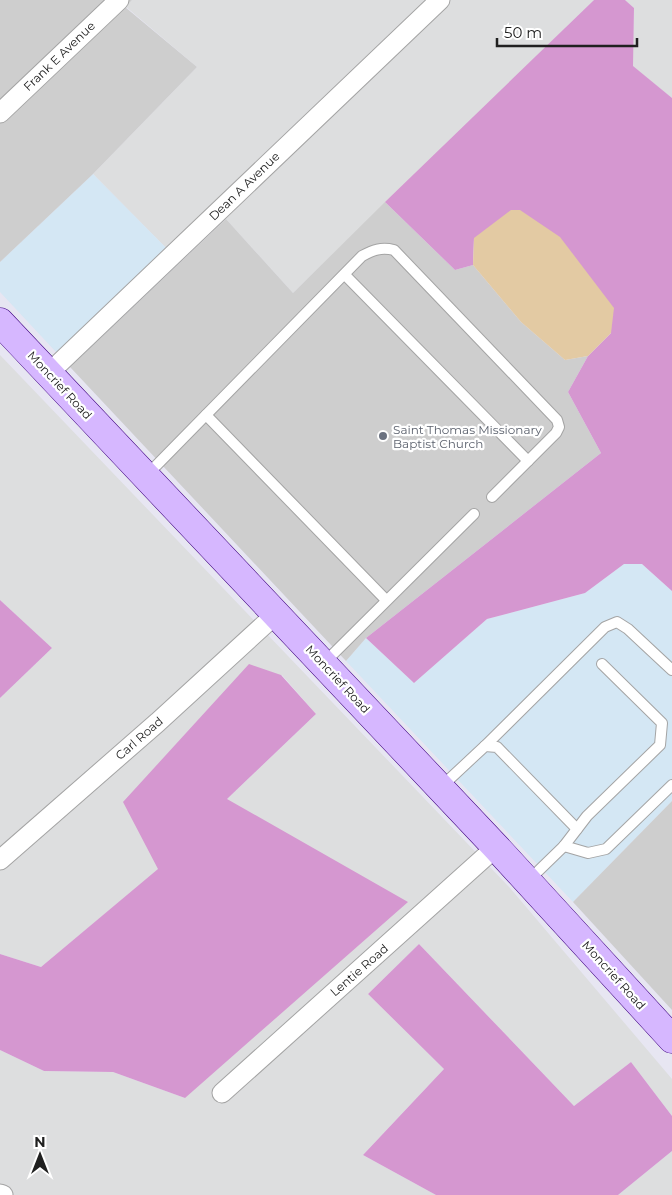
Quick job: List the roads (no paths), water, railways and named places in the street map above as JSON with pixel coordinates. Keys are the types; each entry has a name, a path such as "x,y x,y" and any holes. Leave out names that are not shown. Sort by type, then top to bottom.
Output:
{"main road":[{"name":"Moncrief Road","path":"0,322 528,880 672,1039"}],"street":[{"name":"Frank E Avenue","path":"0,113 119,0"},
{"name":"Dean A Avenue","path":"49,373 440,0"},
{"name":"Carl Road","path":"0,860 151,728 276,614"},
{"name":"Lentie Road","path":"222,1093 496,847"}],"lane":[{"path":"146,476 362,256 375,250 394,250 557,420 559,427 556,432 492,497"},
{"path":"345,275 528,461"},
{"path":"206,415 386,600"},
{"path":"324,663 474,514"},
{"path":"440,787 485,746 605,627 617,622 628,629 672,670"},
{"path":"528,880 564,846 587,816 660,745 662,723 602,664"},
{"path":"485,746 497,747 577,829"},
{"path":"564,846 588,854 606,849 672,784"}],"place":[{"name":"Saint Thomas Missionary Baptist Church","path":"383,436"}]}
